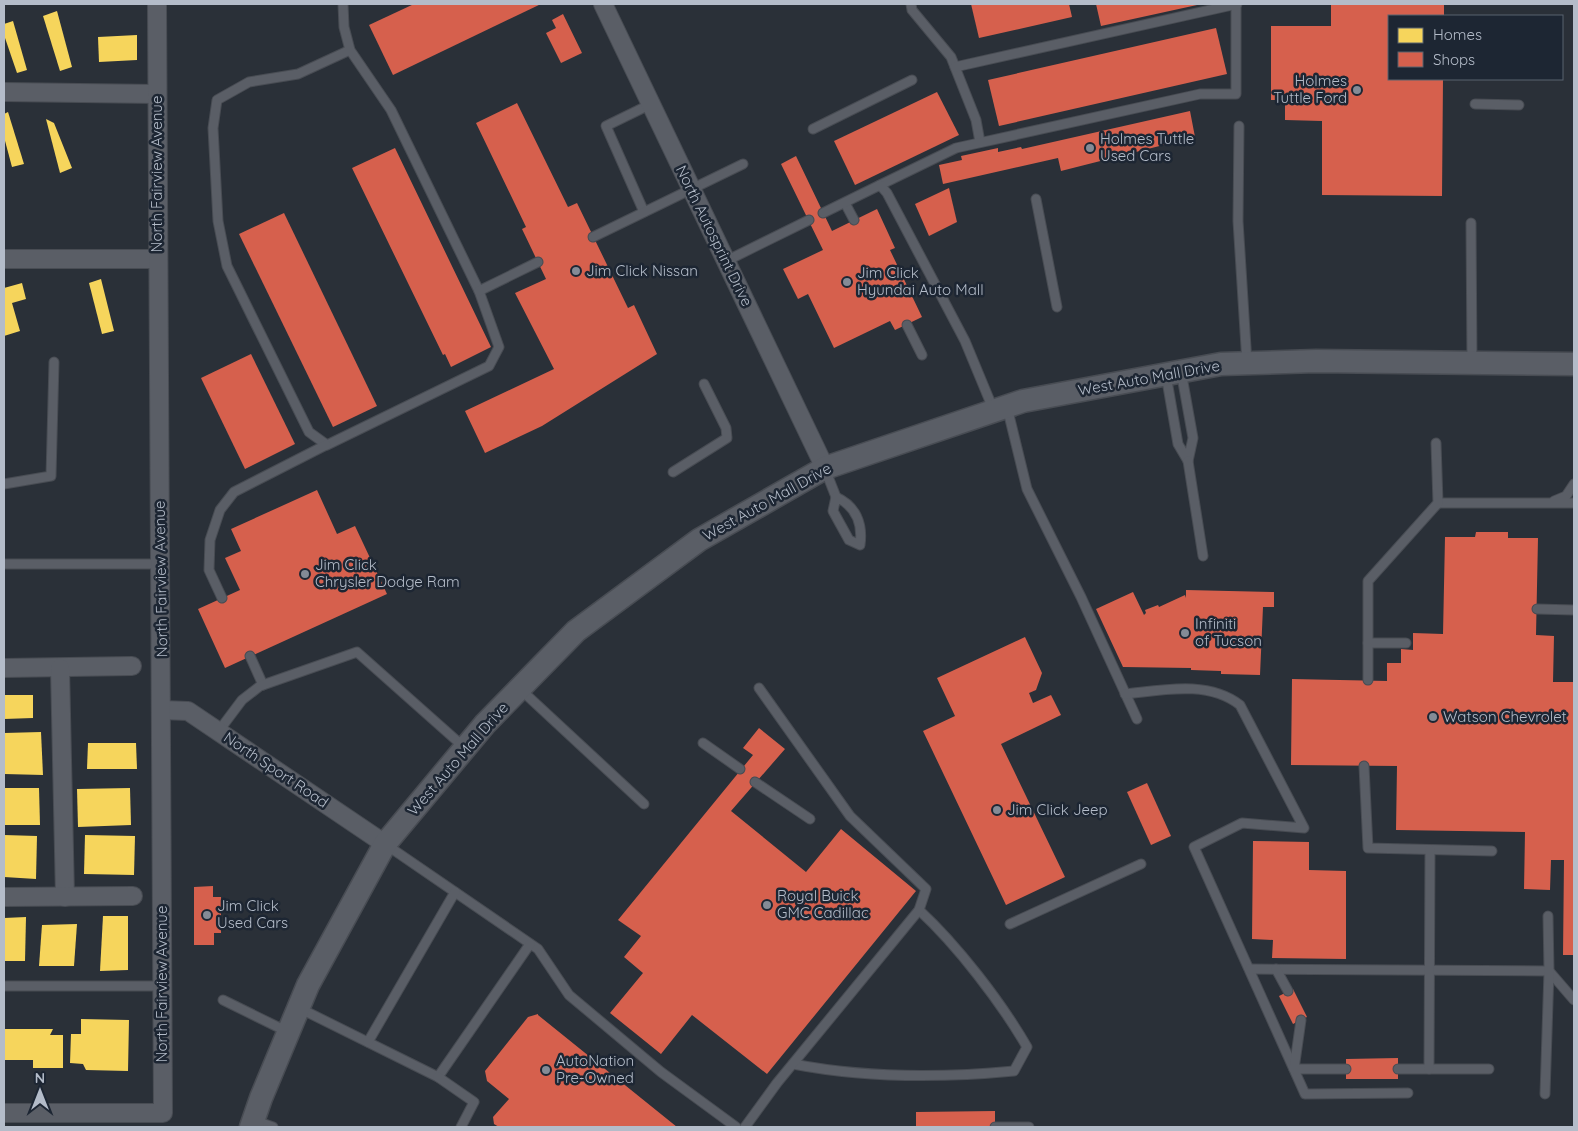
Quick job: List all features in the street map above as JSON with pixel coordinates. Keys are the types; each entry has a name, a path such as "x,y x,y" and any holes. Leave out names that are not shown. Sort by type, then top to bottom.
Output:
{"street":[{"name":"North Fairview Avenue","path":"4,1113 163,1113 157,4"},
{"name":"North Autosprint Drive","path":"603,4 825,468"},
{"path":"4,92 157,94"},
{"path":"4,260 158,259"},
{"name":"West Auto Mall Drive","path":"259,1125 288,1032 308,985 385,844 484,724 576,631 699,540 825,468 1023,401 1221,364 1316,361 1574,364"},
{"path":"4,668 132,666"},
{"path":"60,668 65,897"},
{"name":"North Sport Road","path":"162,710 188,711 385,844"},
{"path":"4,897 133,896"}],"lane":[{"path":"222,598 209,570 210,540 220,510 234,492 489,366 499,347 479,291 391,110 350,50 344,27 344,4"},
{"path":"911,4 912,10 951,57 976,120 980,142"},
{"path":"823,213 956,148 1200,94 1236,94 1236,5 956,67"},
{"path":"326,445 308,432 227,266 218,221 213,128 217,100 249,82 298,74 350,50"},
{"path":"813,129 912,80"},
{"path":"644,212 606,126 651,104"},
{"path":"1474,104 1519,105"},
{"path":"1239,126 1238,222 1248,363"},
{"path":"593,237 743,164"},
{"path":"880,185 887,193 1001,409 1027,489 1081,597 1137,719"},
{"path":"1036,199 1058,308"},
{"path":"845,202 854,220"},
{"path":"726,261 809,220"},
{"path":"1471,224 1472,362"},
{"path":"479,291 538,262"},
{"path":"907,325 922,355"},
{"path":"4,484 51,476 54,362"},
{"path":"1173,373 1178,444 1188,461"},
{"path":"1173,373 1193,438 1188,461 1202,556"},
{"path":"673,472 727,438 726,428 704,384"},
{"path":"1368,680 1368,582 1438,503 1436,443"},
{"path":"825,468 836,498 833,511 848,540 860,545 863,530 848,503 836,498"},
{"path":"1552,502 1566,496 1574,484"},
{"path":"1438,503 1552,502 1574,504"},
{"path":"4,564 161,564"},
{"path":"1537,610 1574,610"},
{"path":"1368,643 1406,643"},
{"path":"218,732 242,700 263,685 357,652 465,748"},
{"path":"250,656 263,685"},
{"path":"519,688 644,804"},
{"path":"745,1127 793,1064 919,910 926,889 850,816 759,688"},
{"path":"1125,694 1184,688 1204,690 1230,698 1240,705 1304,828 1242,823 1194,847 1305,1094 1408,1093"},
{"path":"703,744 740,769"},
{"path":"1364,766 1368,848 1492,851"},
{"path":"755,782 810,819"},
{"path":"385,844 538,949 569,995 661,1072 736,1127"},
{"path":"1429,1069 1430,850"},
{"path":"1010,924 1141,864"},
{"path":"368,1042 455,892"},
{"path":"793,1064 835,1072 965,1076 1014,1071 1026,1047 1012,1022 940,929 919,910"},
{"path":"1545,1094 1549,970 1548,916"},
{"path":"438,1077 530,944"},
{"path":"1250,969 1549,970"},
{"path":"1276,969 1288,991"},
{"path":"1549,970 1574,1000"},
{"path":"4,986 162,986"},
{"path":"223,1000 288,1032"},
{"path":"298,1008 438,1077 474,1102 461,1127"},
{"path":"1294,1069 1301,1020"},
{"path":"1294,1069 1346,1069"},
{"path":"1398,1069 1489,1069"},
{"path":"995,1127 1030,1127"}],"building: Homes":[{"path":"57,11 72,67 60,71 43,16"},
{"path":"13,21 27,70 17,73 4,35 4,24"},
{"path":"137,35 137,60 99,62 98,37"},
{"path":"8,112 24,164 12,167 4,137 4,114"},
{"path":"46,119 54,123 72,168 60,173"},
{"path":"101,279 114,331 102,334 89,283"},
{"path":"22,283 26,299 12,303 20,331 4,336 4,288"},
{"path":"4,695 33,695 33,718 4,719"},
{"path":"41,732 43,775 4,774 4,733"},
{"path":"88,743 136,743 137,769 87,769"},
{"path":"4,788 39,788 40,825 4,825"},
{"path":"130,788 131,825 78,827 77,789"},
{"path":"4,835 37,836 36,879 4,877"},
{"path":"85,835 135,836 134,875 84,874"},
{"path":"103,916 128,916 128,970 100,971"},
{"path":"26,917 25,961 4,961 4,918"},
{"path":"77,924 74,966 39,966 42,925"},
{"path":"81,1019 129,1020 128,1071 86,1070 83,1064 70,1063 71,1034 81,1034"},
{"path":"5,1029 53,1029 50,1035 63,1035 63,1068 33,1068 33,1060 5,1060"}],"building: Shops":[{"path":"414,4 541,4 393,75 369,25"},
{"path":"971,4 1069,4 1072,17 979,38"},
{"path":"1096,4 1197,4 1197,5 1101,26"},
{"name":"Holmes Tuttle Ford","path":"1331,4 1444,4 1444,15 1388,15 1388,80 1443,80 1442,196 1322,195 1322,121 1285,120 1285,100 1271,100 1271,26 1331,26"},
{"path":"563,14 582,53 561,63 546,33 556,28 552,20"},
{"path":"1216,28 1227,74 999,126 988,80"},
{"path":"937,92 959,135 855,185 834,141"},
{"name":"Jim Click Nissan","path":"517,103 568,207 577,203 628,308 634,305 657,354 542,426 485,453 465,411 554,369 515,293 546,279 522,229 526,227 476,123"},
{"name":"Holmes Tuttle Used Cars","path":"1190,111 1195,137 1061,171 1058,158 943,184 939,165 962,160 961,156 998,148 998,152 1021,147 1022,149"},
{"path":"395,148 491,347 451,367 445,354 443,355 352,168"},
{"name":"Jim Click Hyundai Auto Mall","path":"796,156 832,231 877,209 895,248 890,250 922,317 895,330 890,321 834,348 808,294 798,299 783,269 823,250 781,164"},
{"path":"949,188 957,222 929,236 915,204"},
{"path":"284,213 377,406 333,427 239,234"},
{"path":"251,354 295,444 245,469 201,378"},
{"name":"Jim Click Chrysler Dodge Ram","path":"317,490 337,534 355,526 387,594 225,668 198,609 240,590 225,558 241,551 231,529"},
{"name":"Watson Chevrolet","path":"1476,532 1508,532 1508,538 1538,538 1536,635 1554,636 1553,682 1574,682 1574,955 1563,955 1564,860 1551,860 1550,890 1524,889 1525,832 1396,830 1397,766 1291,765 1292,679 1387,681 1387,663 1401,663 1401,649 1413,650 1413,633 1443,634 1445,537 1475,537"},
{"name":"Infiniti of Tucson","path":"1186,590 1274,592 1274,607 1263,607 1260,675 1221,674 1221,671 1191,670 1191,668 1123,667 1096,609 1133,592 1144,615 1146,613 1145,610 1158,605 1159,607 1185,595 1186,598"},
{"name":"Jim Click Jeep","path":"1025,637 1042,673 1036,690 1029,693 1033,703 1051,695 1061,715 1001,744 1065,877 1006,905 923,731 955,716 937,678"},
{"name":"Royal Buick GMC Cadillac","path":"759,728 785,749 731,811 806,872 841,829 916,891 767,1074 692,1015 661,1054 610,1013 643,973 624,957 641,936 618,920 753,755 743,748"},
{"path":"1147,783 1171,836 1151,845 1127,792"},
{"path":"1253,841 1309,842 1309,870 1346,871 1346,959 1272,958 1273,940 1252,939"},
{"name":"Jim Click Used Cars","path":"213,886 213,897 221,897 221,933 214,933 214,945 194,945 194,887"},
{"path":"1293,989 1307,1017 1293,1024 1279,996"},
{"name":"AutoNation Pre-Owned","path":"538,1014 677,1127 499,1127 494,1124 493,1117 509,1099 487,1081 485,1071 528,1017"},
{"path":"1398,1058 1398,1079 1346,1079 1346,1059"},
{"path":"995,1111 995,1127 916,1127 916,1112"}],"place":[{"name":"Holmes Tuttle Ford","path":"1357,90"},
{"name":"Holmes Tuttle Used Cars","path":"1090,148"},
{"name":"Jim Click Nissan","path":"576,271"},
{"name":"Jim Click Hyundai Auto Mall","path":"847,282"},
{"name":"Jim Click Chrysler Dodge Ram","path":"305,574"},
{"name":"Infiniti of Tucson","path":"1185,633"},
{"name":"Watson Chevrolet","path":"1433,717"},
{"name":"Jim Click Jeep","path":"997,810"},
{"name":"Royal Buick GMC Cadillac","path":"767,905"},
{"name":"Jim Click Used Cars","path":"207,915"},
{"name":"AutoNation Pre-Owned","path":"546,1070"}]}
